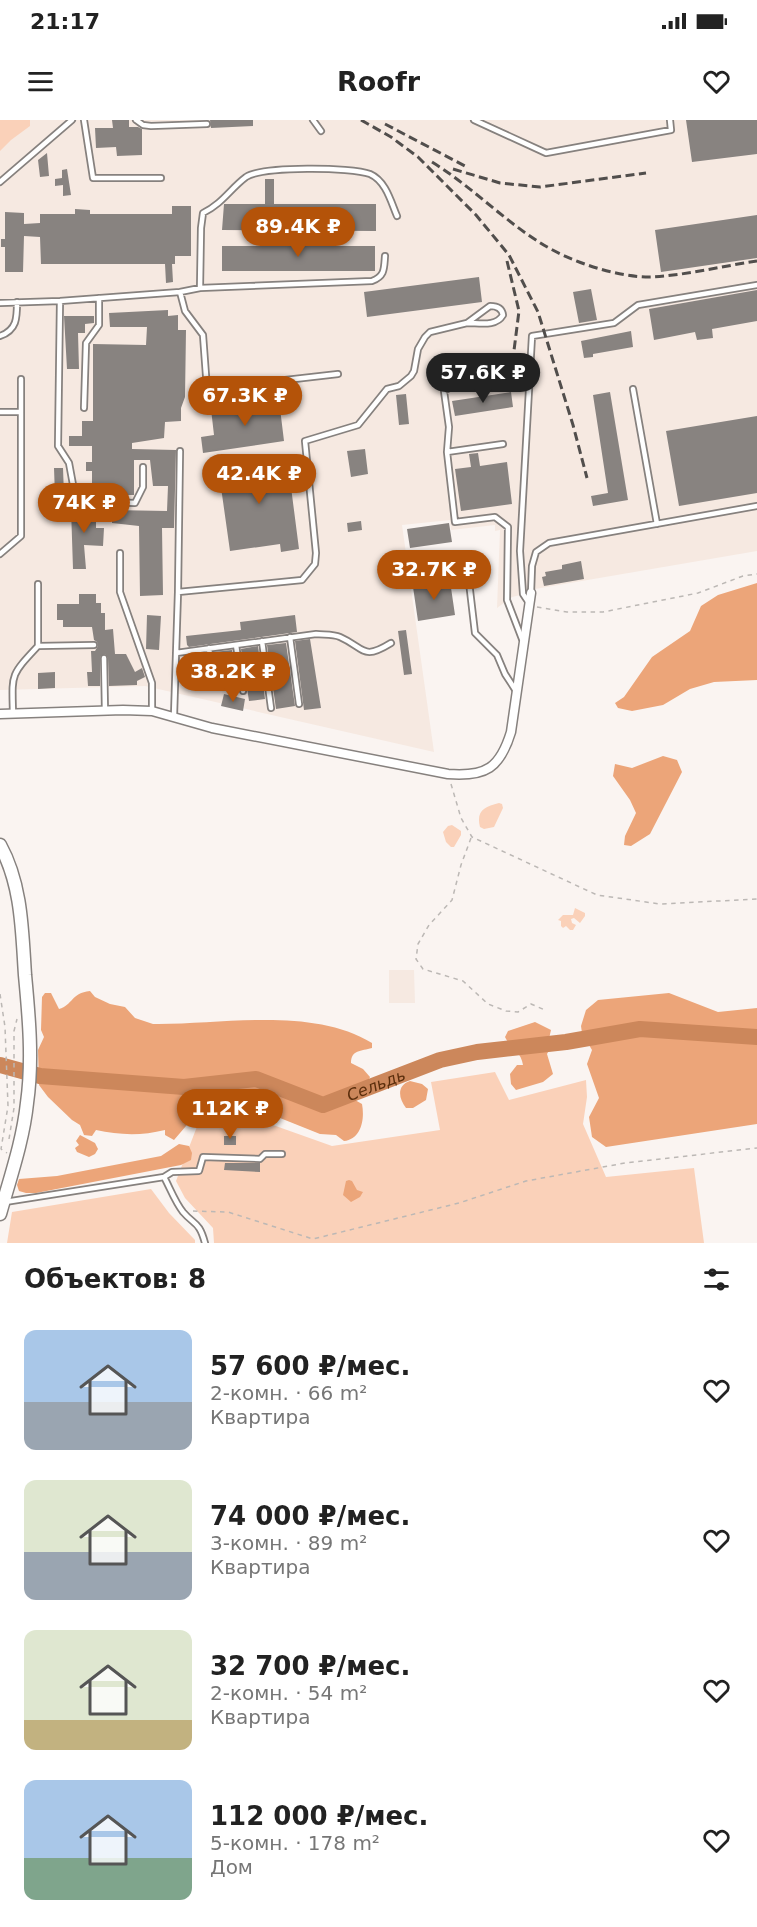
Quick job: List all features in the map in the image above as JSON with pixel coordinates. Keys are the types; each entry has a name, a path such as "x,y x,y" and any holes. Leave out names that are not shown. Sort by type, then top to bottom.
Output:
{"main road":[{"path":"0,845 18,896 29,1032 30,1083 15,1159 0,1214"}],"street":[{"path":"0,714 152,711 223,731 448,774 467,776 482,773 498,761 506,749 511,732 531,593"}],"lane":[{"path":"0,182 72,120"},
{"path":"84,120 93,178 161,178"},
{"path":"135,120 143,125 151,126 207,124"},
{"path":"313,120 321,131"},
{"path":"474,120 546,153 671,130 670,120"},
{"path":"200,288 203,213 216,206 247,177 265,171 290,169 344,170 370,175 382,183 397,216"},
{"path":"0,303 180,292 200,288 372,281 380,278 384,272 385,256"},
{"path":"530,605 523,594 520,551 532,336 614,323 638,305 757,285"},
{"path":"180,292 185,311 203,335 207,389 338,374"},
{"path":"84,408 86,343 99,325 99,298"},
{"path":"60,301 58,446 69,463 76,501 135,503 142,486 143,467"},
{"path":"0,336 7,334 17,322 16,302"},
{"path":"178,592 302,580 315,564 316,553 304,441 358,425 387,389 399,386 411,376 418,349 430,332 467,324 494,323 500,320 503,311 490,306 467,324"},
{"path":"488,366 444,391 449,428 447,452 455,522 495,517 508,527 507,600 524,645"},
{"path":"0,554 21,536 21,379"},
{"path":"633,389 657,524"},
{"path":"0,412 21,412"},
{"path":"447,452 503,444"},
{"path":"174,716 180,450"},
{"path":"531,593 532,566 536,552 549,543 757,506"},
{"path":"120,553 120,592 152,683 152,711"},
{"path":"467,565 476,633 497,655 505,675 518,693"},
{"path":"13,714 12,678 16,669 38,646 38,584"},
{"path":"176,653 316,634 337,636 370,653 376,653 390,644"},
{"path":"290,637 299,704"},
{"path":"262,641 271,708"},
{"path":"38,646 94,645"},
{"path":"236,645 243,691"},
{"path":"209,648 214,687"},
{"path":"104,658 105,711"},
{"path":"4,1202 164,1177 172,1172 199,1172 203,1157 260,1159 265,1154 282,1154"},
{"path":"164,1177 183,1212 194,1220 201,1230 205,1243"}],"path":[{"path":"530,605 567,612 603,612 698,593 743,576 757,574"},
{"path":"448,774 461,818 472,837 597,894 660,904 757,899"},
{"path":"472,837 452,900 429,925 418,944 416,959 423,969 463,981 488,1004 506,1011 518,1012 531,1004 545,1010"},
{"path":"0,994 5,1027 8,1106 1,1149 15,1159"},
{"path":"14,1031 14,1108"},
{"path":"183,1212 228,1212 313,1239 459,1203 526,1181 625,1163 757,1148"}],"shaded area":[{"path":"0,120 757,120 757,551 535,589 534,592 512,597 497,608 500,530 495,531 495,525 451,530 450,520 402,525 434,752 145,686 0,690"},
{"path":"0,120 30,120 30,126 0,151"},
{"path":"757,583 757,680 714,682 690,689 663,705 632,711 618,708 615,703 624,697 652,657 690,631 701,606 718,595"},
{"path":"663,756 677,760 682,772 650,834 631,846 624,845 625,836 636,813 613,776 615,764 632,768"},
{"path":"499,803 503,808 494,827 484,829 480,827 479,817 482,810"},
{"path":"452,825 461,831 454,847 446,842 443,832"},
{"path":"575,908 585,913 585,916 580,923 574,918 571,919 576,925 573,930 566,926 563,928 561,921 558,920 563,915 573,915"},
{"path":"389,970 414,970 415,1003 389,1003"},
{"path":"90,991 95,997 110,1004 125,1007 135,1018 153,1024 294,1021 348,1032 372,1043 372,1048 355,1053 351,1059 351,1063 363,1069 370,1077 367,1084 354,1096 355,1100 362,1104 363,1116 358,1133 344,1141 336,1135 320,1134 255,1108 207,1109 202,1103 193,1109 192,1119 174,1140 165,1135 165,1130 130,1134 96,1130 92,1136 84,1135 80,1125 48,1097 39,1085 38,1050 44,1037 41,1030 42,997 45,993 51,993 59,1009 79,994"},
{"path":"669,993 718,1012 757,1008 757,1124 606,1147 592,1137 589,1117 599,1098 587,1064 592,1050 582,1033 581,1026 586,1010 598,1000"},
{"path":"535,1022 551,1030 548,1043 550,1048 547,1054 553,1074 543,1082 516,1090 511,1084 510,1074 517,1065 523,1065 520,1056 505,1037 508,1031"},
{"path":"495,1072 509,1100 586,1080 587,1097 583,1124 606,1177 694,1168 704,1243 214,1243 213,1228 185,1198 176,1181 198,1124 242,1114 332,1146 440,1130 431,1082"},
{"path":"410,1081 422,1084 428,1089 426,1100 413,1108 406,1108 401,1100 400,1092 403,1086"},
{"path":"80,1135 95,1143 98,1149 95,1154 89,1157 77,1152 75,1148 79,1145 76,1141"},
{"path":"179,1144 189,1146 192,1153 191,1160 181,1165 36,1193 19,1191 17,1185 19,1179 57,1176 161,1156"},
{"path":"349,1180 357,1190 363,1192 360,1197 351,1202 343,1195 346,1181"},
{"path":"151,1189 169,1213 195,1240 195,1243 7,1243 12,1212"}],"building":[{"path":"112,120 129,120 129,127 142,129 142,155 117,156 116,147 96,148 95,128 113,128"},
{"path":"210,120 253,120 253,126 211,128"},
{"path":"686,120 757,120 757,154 692,162"},
{"path":"47,153 49,176 40,177 38,160"},
{"path":"67,169 71,195 63,196 63,185 55,186 55,179 62,178 62,170"},
{"path":"265,179 274,179 274,204 376,204 376,231 222,230 224,204 265,204"},
{"path":"172,206 191,206 191,256 175,256 175,264 172,264 173,282 166,283 165,264 41,264 40,237 24,236 23,272 5,272 5,247 1,247 1,239 5,239 5,212 24,213 24,224 40,223 40,214 75,214 75,209 90,210 90,214 172,214"},
{"path":"757,215 757,258 661,272 655,230"},
{"path":"222,246 375,246 375,271 222,271"},
{"path":"479,277 482,302 367,317 364,292"},
{"path":"591,289 597,320 579,323 573,292"},
{"path":"757,290 757,321 712,329 713,338 697,340 695,332 654,340 649,309"},
{"path":"168,310 168,316 178,315 178,330 186,330 185,397 181,408 181,421 165,422 164,438 132,443 132,449 176,450 174,528 162,528 163,595 140,596 139,526 112,523 112,510 167,511 168,486 153,486 150,460 134,460 134,495 119,495 119,488 92,489 92,471 86,471 86,462 92,462 92,446 69,446 69,436 82,436 82,421 93,421 93,344 146,345 147,327 110,327 109,313"},
{"path":"64,316 94,316 94,323 85,324 85,333 78,333 79,369 67,369"},
{"path":"631,331 633,347 593,354 593,357 584,358 581,341"},
{"path":"511,392 513,407 455,416 452,401"},
{"path":"610,392 628,500 593,506 591,496 608,493 593,395"},
{"path":"406,394 409,424 399,425 396,395"},
{"path":"279,400 284,441 203,453 201,437 214,435 211,409"},
{"path":"757,416 757,493 679,506 666,431"},
{"path":"365,449 368,474 351,477 347,451"},
{"path":"478,453 480,466 507,462 512,504 461,511 455,469 471,467 469,454"},
{"path":"287,456 299,549 281,552 280,544 230,551 218,466"},
{"path":"54,468 63,468 64,495 55,496"},
{"path":"71,508 96,508 96,528 104,528 103,546 84,545 86,569 73,569"},
{"path":"361,521 362,530 348,532 347,523"},
{"path":"449,523 452,542 410,548 407,529"},
{"path":"581,561 584,579 544,586 542,577 546,576 545,572 562,569 562,565"},
{"path":"450,581 455,615 418,621 413,587"},
{"path":"79,594 96,594 96,603 101,603 101,613 105,613 105,630 113,629 115,654 126,654 135,672 142,668 145,677 137,681 137,685 109,686 108,658 105,654 100,657 100,686 88,686 87,672 92,672 91,651 95,651 98,646 94,640 92,627 63,627 63,620 57,620 57,604 79,604"},
{"path":"147,615 161,616 159,650 146,649"},
{"path":"295,615 297,632 189,647 187,645 186,636 241,630 240,622"},
{"path":"406,630 412,674 404,675 398,631"},
{"path":"310,639 321,708 304,710 295,641"},
{"path":"286,643 295,706 276,709 267,645"},
{"path":"258,646 265,699 249,701 241,649"},
{"path":"232,650 237,683 219,686 214,652"},
{"path":"205,654 209,680 194,682 190,656"},
{"path":"55,672 55,688 38,689 38,673"},
{"path":"224,694 245,699 243,711 221,706"},
{"path":"224,1136 236,1136 236,1145 224,1145"},
{"path":"225,1163 260,1163 260,1172 224,1170"}],"waterway":[{"name":"Сельдь","path":"0,1065 40,1076 184,1087 256,1079 323,1105 440,1060 477,1052 566,1042 640,1029 757,1037"}],"railway":[{"path":"361,120 391,137 418,157 476,215 509,255 538,312 587,478"},
{"path":"385,124 465,166"},
{"path":"432,162 539,242 564,256 594,267 624,275 652,277 757,261"},
{"path":"453,169 500,183 540,187 646,173"},
{"path":"507,261 519,311 510,382"}]}
